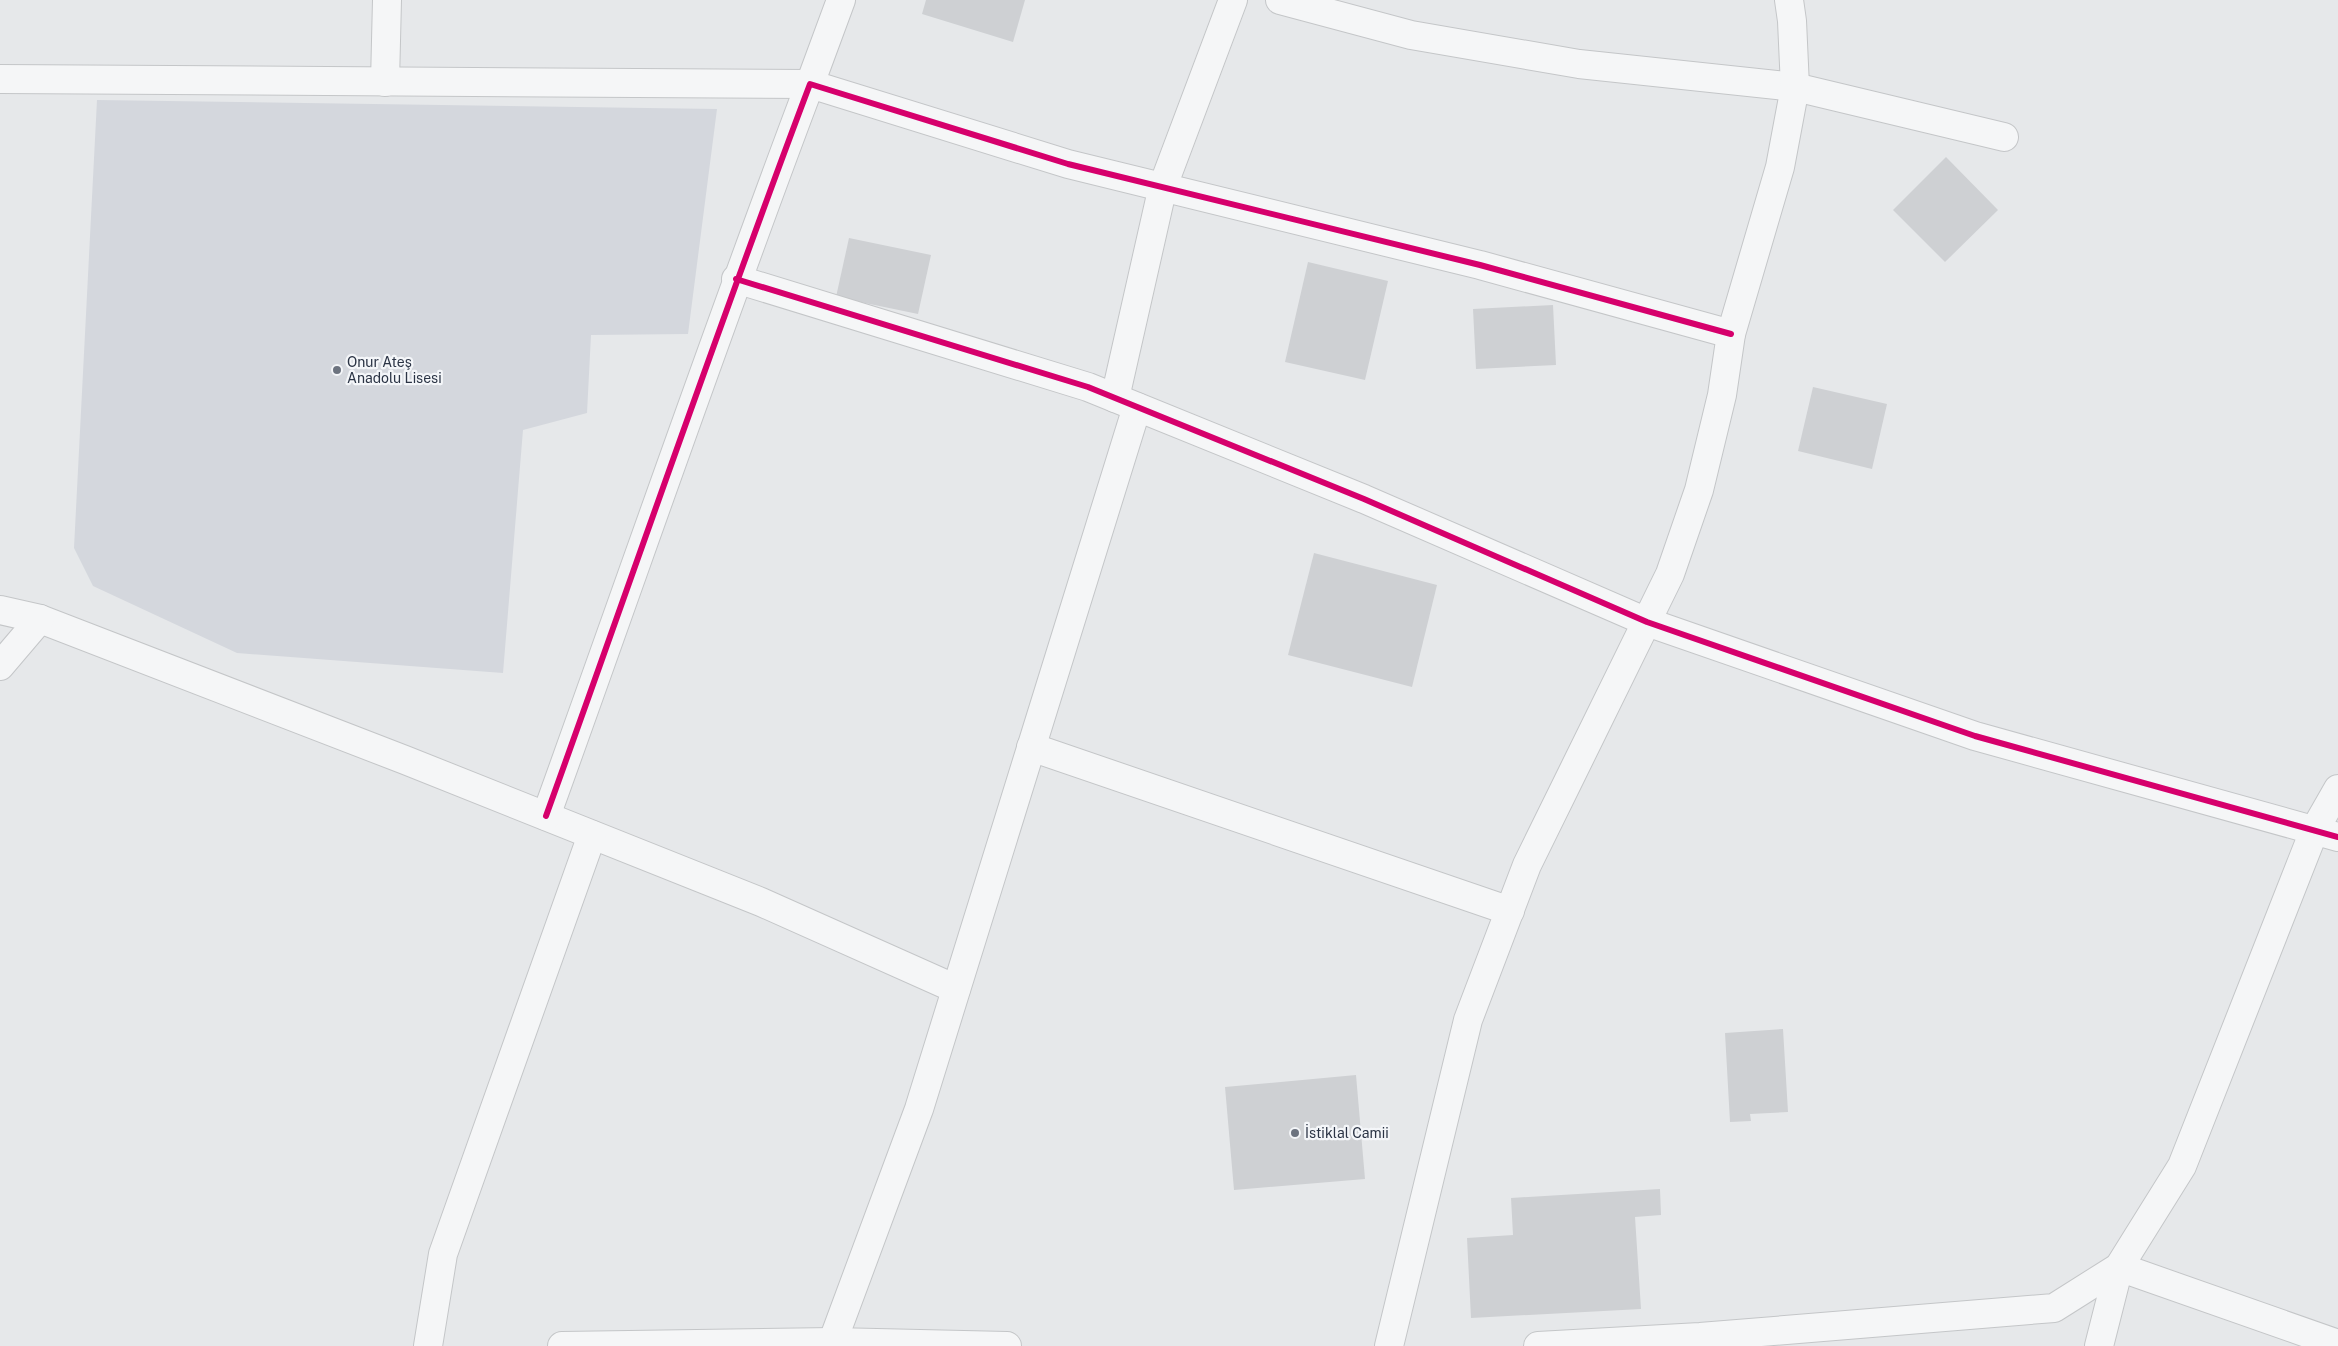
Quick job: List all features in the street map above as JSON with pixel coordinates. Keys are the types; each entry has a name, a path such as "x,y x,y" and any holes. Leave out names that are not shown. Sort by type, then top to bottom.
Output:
{"street":[{"path":"385,82 387,0"},
{"path":"546,816 690,416 736,279 841,0"},
{"path":"832,1344 919,1109 1031,747 1126,402 1163,186 1233,0"},
{"path":"1280,0 1411,35 1578,64 1795,87 2004,137"},
{"path":"1389,1346 1468,1020 1527,865 1670,574 1698,490 1722,395 1731,334 1780,167 1795,87 1792,21 1788,0"},
{"path":"0,79 810,84 1068,164 1489,267 1731,334"},
{"path":"736,279 1079,384 1364,499 1647,622 1975,736 2326,834"},
{"path":"0,610 40,619 546,816 761,902 956,989"},
{"path":"0,666 40,619"},
{"path":"1031,747 1510,911"},
{"path":"2099,1346 2119,1267 2182,1166 2326,834 2338,790"},
{"path":"428,1346 443,1254 592,835"},
{"path":"1538,1346 1769,1339 2054,1308 2119,1267"},
{"path":"2119,1267 2338,1344"},
{"path":"562,1346 832,1344 1007,1346"}],"shaded area":[{"name":"Onur Ateş Anadolu Lisesi","path":"97,100 717,109 688,334 591,335 587,413 523,430 503,673 237,653 93,586 74,548"}],"building":[{"path":"926,0 1025,0 1013,42 922,14"},
{"path":"1946,157 1998,210 1945,262 1893,210"},
{"path":"849,238 931,255 918,314 836,297"},
{"path":"1308,262 1388,281 1365,380 1285,362"},
{"path":"1553,305 1556,365 1476,369 1473,309"},
{"path":"1813,387 1887,404 1872,469 1798,451"},
{"path":"1314,553 1437,585 1412,687 1288,655"},
{"path":"1783,1029 1788,1112 1750,1114 1751,1121 1730,1122 1725,1033"},
{"name":"İstiklal Camii","path":"1356,1075 1365,1179 1234,1190 1225,1087"},
{"path":"1660,1189 1661,1215 1635,1217 1641,1309 1471,1318 1467,1238 1513,1235 1511,1198"}],"cycle path":[{"path":"546,816 709,358 810,84 1068,164 1480,265 1731,334"},
{"path":"736,279 1088,387 1364,499 1647,622 1975,736 2338,837"}],"place":[{"name":"Onur Ateş Anadolu Lisesi","path":"337,370"},
{"name":"İstiklal Camii","path":"1295,1133"}]}
